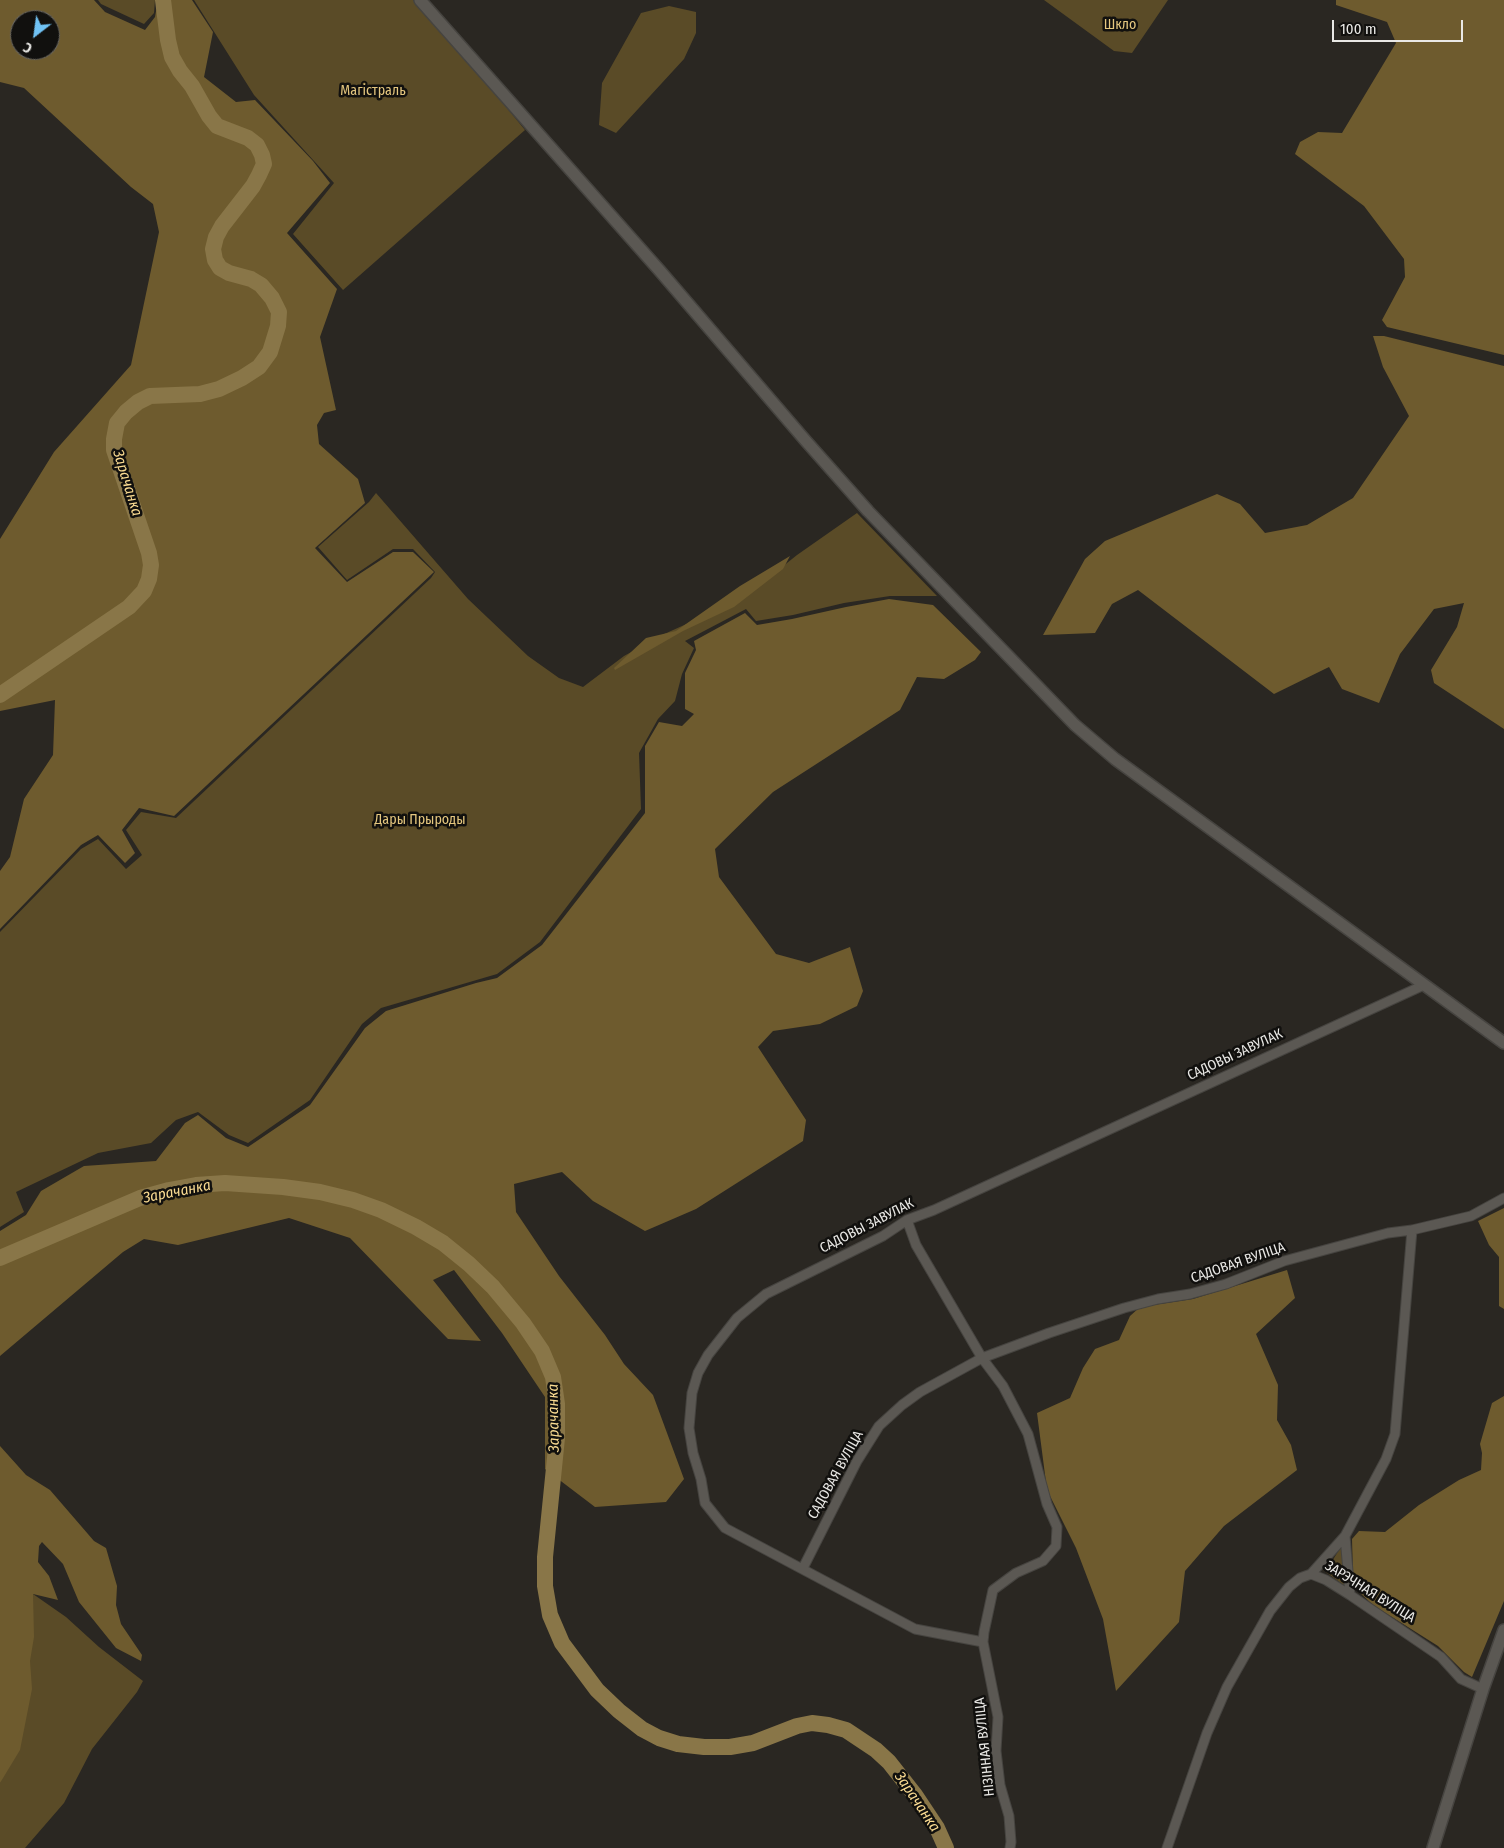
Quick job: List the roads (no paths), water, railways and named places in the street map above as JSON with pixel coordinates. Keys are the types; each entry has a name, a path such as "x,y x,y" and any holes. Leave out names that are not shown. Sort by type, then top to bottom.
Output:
{"street":[{"path":"420,0 634,241 868,511 1075,725 1123,765 1504,1043"},
{"name":"САДОВЫ ЗАВУЛАК","path":"983,1642 915,1629 726,1528 705,1503 702,1479 693,1453 689,1428 692,1393 698,1373 708,1355 737,1318 766,1294 883,1236 907,1220 943,1206 1424,985"},
{"name":"САДОВАЯ ВУЛІЦА","path":"803,1568 857,1461 880,1426 902,1405 920,1392 982,1358 1124,1308 1226,1284 1284,1262 1388,1234 1470,1216 1504,1198"},
{"path":"907,1220 916,1245 982,1358 1003,1386 1028,1434 1047,1504 1057,1527 1056,1546 1043,1561 1016,1573 993,1590 983,1642"},
{"path":"1311,1574 1345,1536 1386,1459 1395,1434 1412,1230"},
{"path":"1345,1536 1350,1595"},
{"name":"ЗАРЭЧНАЯ ВУЛІЦА","path":"1167,1848 1207,1733 1227,1687 1249,1645 1270,1612 1289,1587 1300,1578 1311,1574 1326,1580 1441,1657 1461,1679 1483,1689"},
{"path":"1433,1848 1483,1689 1504,1630"},
{"name":"НІЗІННАЯ ВУЛІЦА","path":"983,1642 998,1717 996,1751 1000,1785 1009,1816 1010,1848"}],"waterway":[{"name":"Зарачанка","path":"0,695 129,607 144,591 149,579 151,565 149,553 114,450 117,423 138,402 150,396 200,394 219,389 242,378 259,367 270,352 278,326 279,312 272,298 261,285 251,279 229,273 220,268 215,260 213,249 216,237 222,226 253,186 259,175 264,164 262,155 257,145 248,138 217,126 192,86 180,71 172,57 163,0"},
{"name":"Зарачанка","path":"0,1258 140,1198 196,1185 225,1183 283,1187 320,1192 353,1200 381,1210 443,1243 493,1287 523,1323 542,1351 553,1377 557,1404 557,1438 545,1557 545,1586 550,1615 562,1643 597,1690 642,1729 659,1738 678,1744 730,1747 753,1743 797,1726 812,1723 846,1730 876,1750 889,1762 915,1795 937,1828 946,1848"}],"park label":[{"name":"Шкло","path":"1120,25"},
{"name":"Магістраль","path":"373,91"},
{"name":"Дары Прыроды","path":"420,820"}]}
